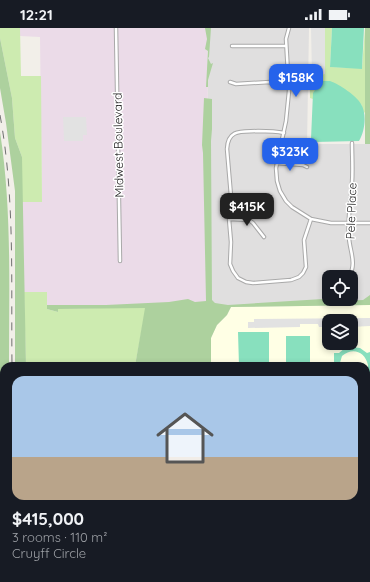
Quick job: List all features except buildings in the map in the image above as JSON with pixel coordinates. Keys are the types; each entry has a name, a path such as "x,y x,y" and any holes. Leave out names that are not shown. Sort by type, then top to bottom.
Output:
{"street":[{"name":"Midwest Boulevard","path":"116,28 120,261"},
{"path":"289,28 286,46 289,85 286,118 284,133 276,163 277,181 283,196 295,210 311,219 325,222 370,223"},
{"path":"232,46 286,46"},
{"path":"230,82 236,84 270,82 289,85"},
{"path":"284,133 272,131 242,131 231,137 228,148 231,196 229,219 232,242 231,266 234,273 241,280 253,283 291,280 299,277 304,272 306,267 304,240 311,219"},
{"name":"Pele Place","path":"352,143 352,183 348,223 349,239 354,262 352,270"},
{"path":"276,163 303,165 307,167"},
{"path":"229,219 249,220 264,237"}],"shaded area":[{"path":"20,28 207,28 210,306 47,309 47,292 24,292 22,202 42,202 40,37 20,36"},
{"path":"207,28 309,28 307,144 370,144 370,305 358,305 358,270 322,270 322,305 210,306"},
{"path":"311,28 325,28 325,74 312,75"},
{"path":"63,117 86,117 87,135 83,135 83,141 64,141"},
{"path":"370,305 370,362 211,362 211,338 217,325 227,315 231,307"},
{"path":"322,318 322,327 319,327 318,324 300,324 300,327 248,328 248,322 254,322 254,319"},
{"path":"358,318 370,318 370,326 358,327"}],"green space":[{"path":"0,28 20,28 21,76 41,76 42,202 22,202 22,157 15,138 12,98 0,38"},
{"path":"205,28 211,28 208,58 211,64 213,63 208,80 208,87 206,87 208,51 205,49 207,39"},
{"path":"325,28 332,28 330,67 362,68 365,28 364,113 361,104 313,93 313,99 310,98 310,83 318,75 325,74"},
{"path":"332,28 364,28 362,69 330,67"},
{"path":"365,28 370,28 370,144 365,144"},
{"path":"0,38 12,98 15,138 22,157 26,362 15,362 15,191 0,88"},
{"path":"321,81 330,81 338,85 352,94 361,104 365,117 363,132 359,141 314,142 311,139 313,93"},
{"path":"204,98 212,99 212,300 215,303 228,305 322,299 322,306 231,307 227,315 217,325 211,338 211,362 136,362 145,308 58,309 58,312 47,309 47,305 106,305 169,302 188,299 195,302 206,301 203,153"},
{"path":"0,132 4,161 8,219 9,362 0,362"},
{"path":"24,292 47,292 47,309 58,312 58,309 146,307 136,362 26,362"},
{"path":"370,295 370,305 358,305 358,300 363,300"},
{"path":"238,332 269,332 269,362 239,362"},
{"path":"286,336 310,336 310,362 286,362"},
{"path":"358,348 360,348 367,353 370,352 370,362 367,362 364,356 354,351 346,353 342,356 340,362 334,362 334,353 339,353 343,350 358,350"}],"railway":[{"path":"0,115 5,146 10,208 12,362"}]}
